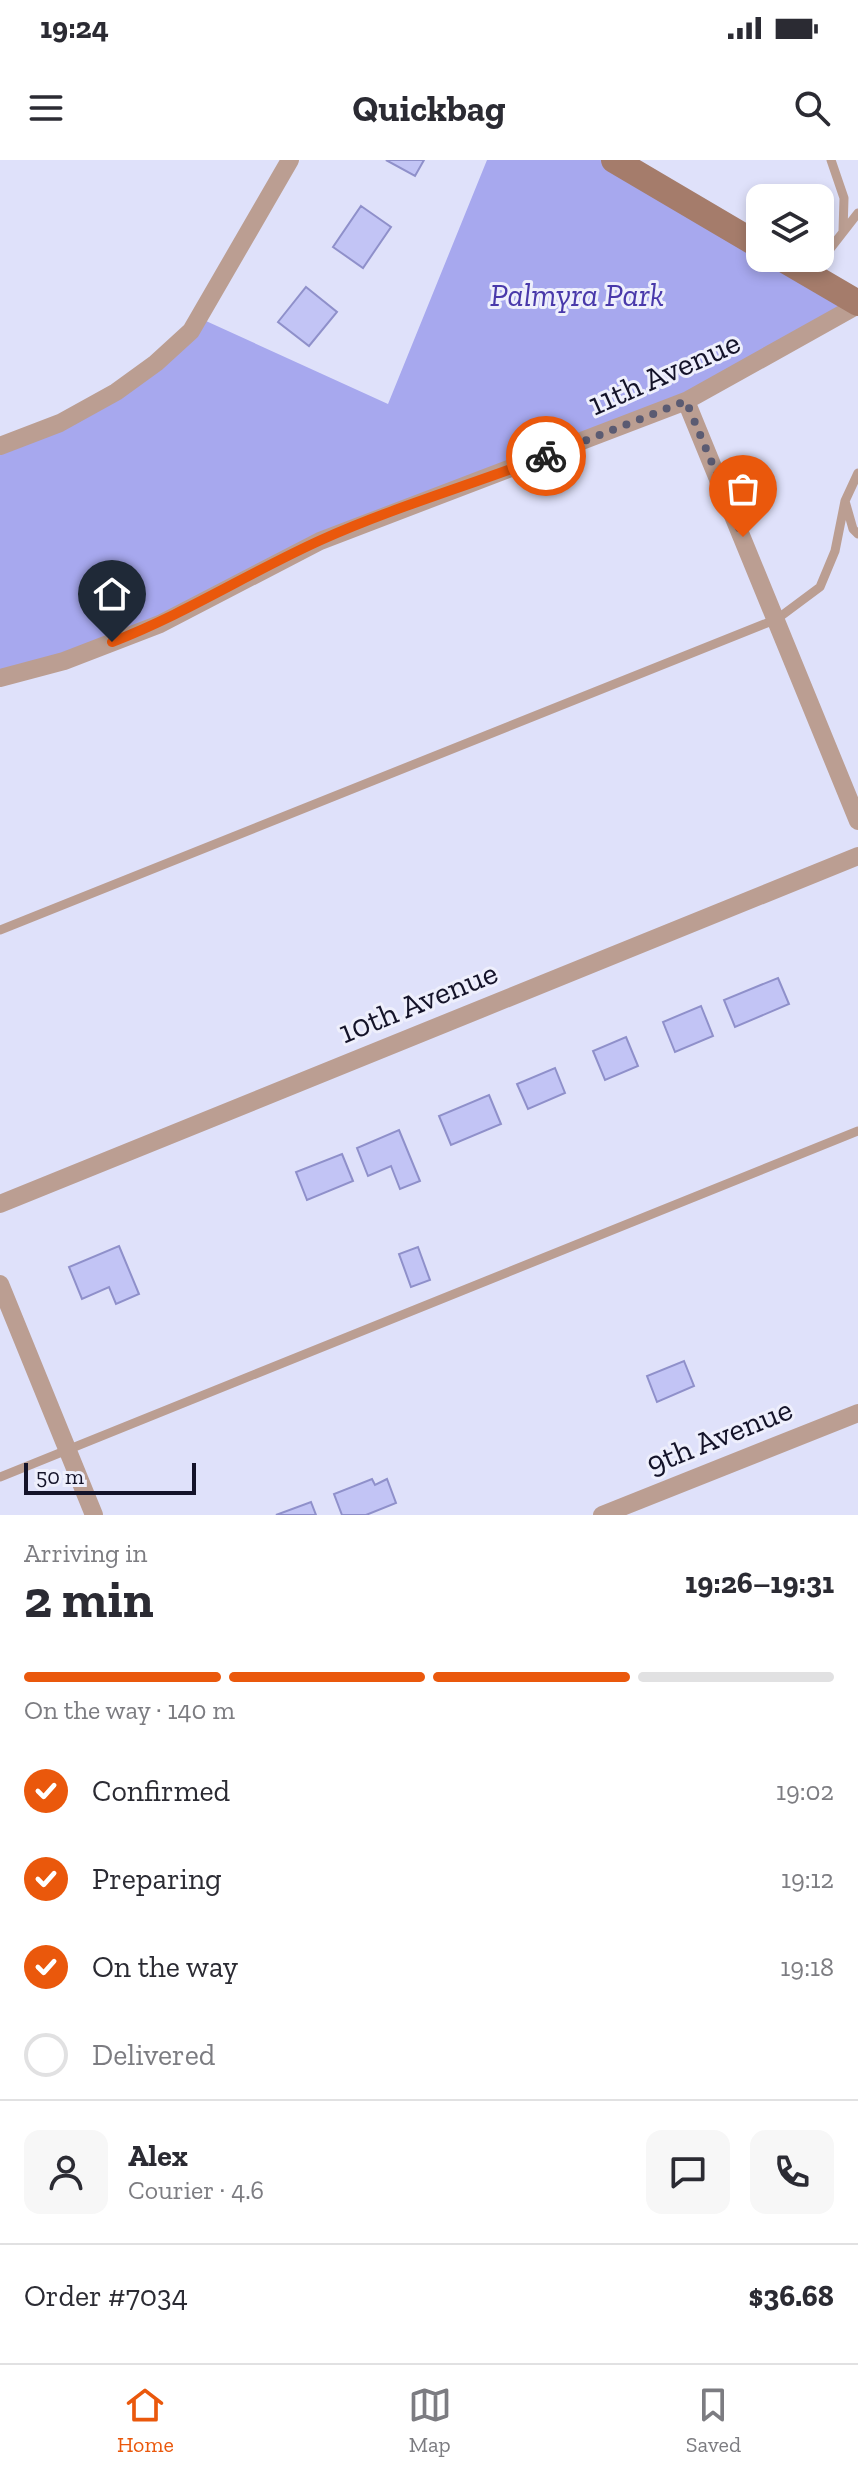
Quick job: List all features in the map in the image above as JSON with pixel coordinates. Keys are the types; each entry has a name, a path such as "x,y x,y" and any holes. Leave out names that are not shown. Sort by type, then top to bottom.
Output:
{"main road":[{"path":"614,160 746,238"},
{"path":"804,272 858,304"}],"street":[{"path":"0,446 60,423 116,392 156,363 191,331 290,160"},
{"name":"11th Avenue","path":"0,678 64,661 160,624 320,541 686,401 858,304"},
{"path":"686,401 858,821"},
{"name":"10th Avenue","path":"0,1204 858,856"},
{"path":"0,1284 94,1515"},
{"name":"9th Avenue","path":"602,1515 858,1413"}],"lane":[{"path":"831,160 844,198 843,232"},
{"path":"809,275 858,213"},
{"path":"0,930 777,619 820,587 835,551 845,501 858,473"},
{"path":"845,501 853,529 858,534"},
{"path":"0,1477 858,1131"}],"green space":[{"name":"Palmyra Park","path":"487,160 611,160 746,249 746,272 805,272 856,301 711,385 535,457 158,620 0,675 0,451 63,428 206,321 388,404"}],"building":[{"path":"386,160 424,160 415,176"},
{"path":"361,206 391,227 363,268 333,247"},
{"path":"306,287 337,312 309,346 278,322"},
{"path":"778,978 789,1004 735,1027 724,1000"},
{"path":"701,1006 713,1036 675,1052 663,1022"},
{"path":"626,1037 638,1066 605,1080 593,1051"},
{"path":"555,1068 565,1093 528,1109 517,1084"},
{"path":"489,1095 501,1124 451,1145 439,1116"},
{"path":"399,1130 420,1181 400,1189 391,1166 368,1176 357,1148"},
{"path":"342,1154 353,1181 307,1200 296,1172"},
{"path":"119,1246 139,1294 116,1304 109,1287 82,1299 69,1267"},
{"path":"418,1247 430,1280 411,1287 399,1254"},
{"path":"684,1361 694,1386 657,1402 647,1376"},
{"path":"372,1479 375,1485 387,1479 396,1503 366,1515 342,1515 334,1494"},
{"path":"311,1502 316,1515 276,1515"}],"way so far":[{"path":"546,456 686,401 743,537"}],"route":[{"path":"112,642 160,624 320,541 395,509 546,456"}]}
